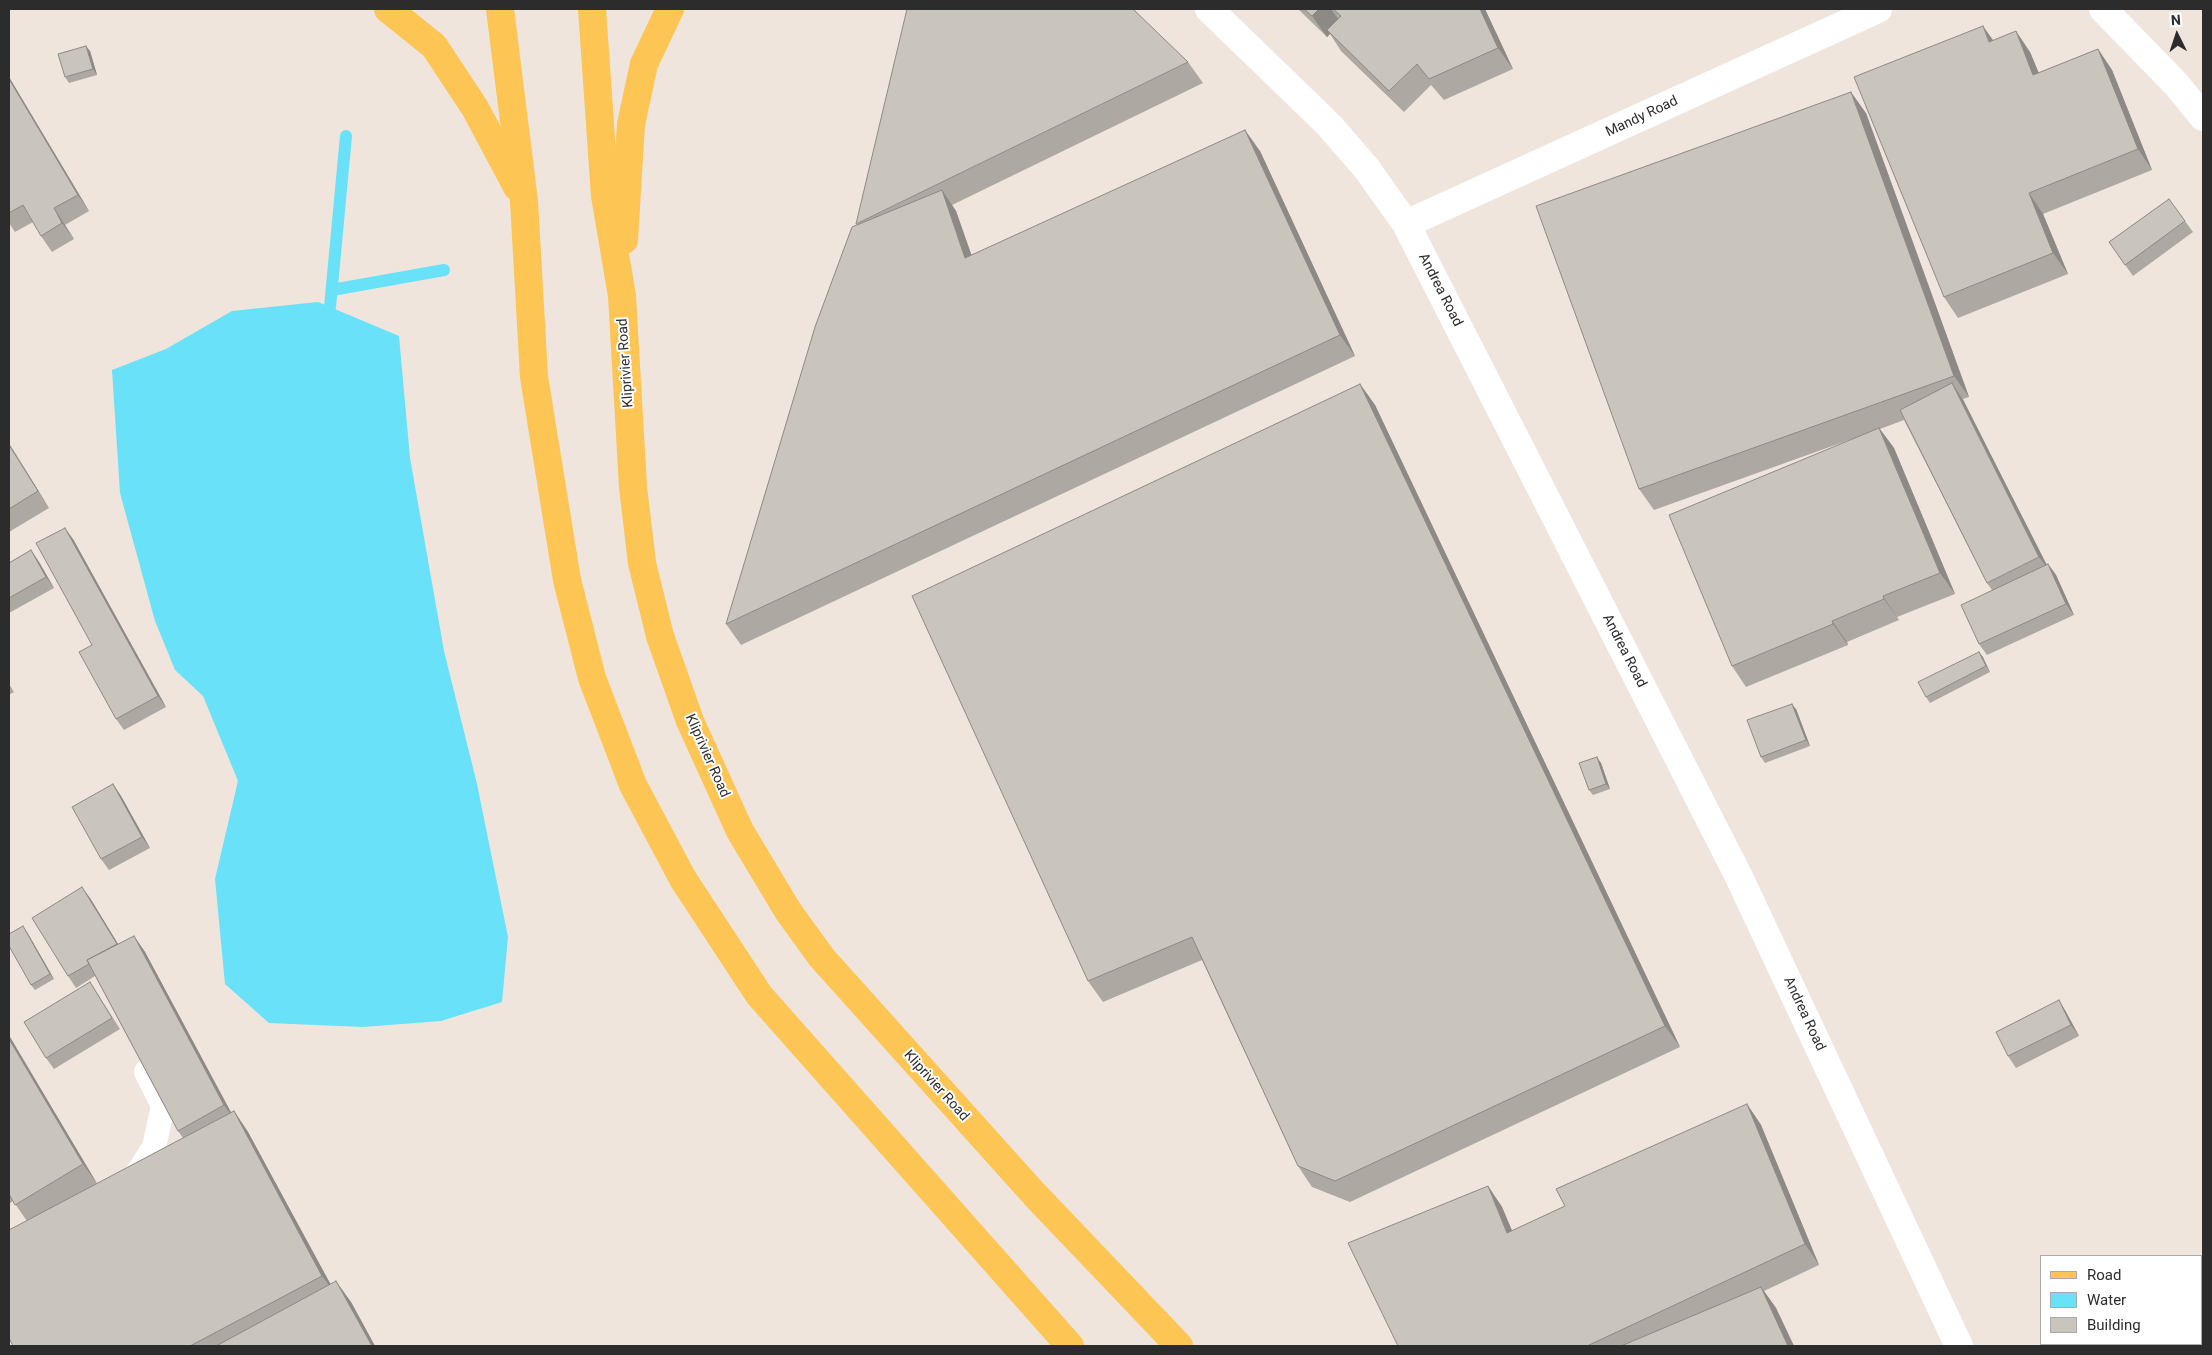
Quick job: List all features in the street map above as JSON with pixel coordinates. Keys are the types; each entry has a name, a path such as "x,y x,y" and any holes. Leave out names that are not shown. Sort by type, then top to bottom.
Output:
{"main road":[{"path":"388,9 434,46 476,108 524,201"},
{"path":"500,9 524,201 534,377 567,580 592,678 633,785 683,879 759,995 1070,1346"},
{"name":"Kliprivier Road","path":"592,9 605,196 622,296 633,487 642,563 660,636 690,721 740,831 788,911 822,958 1022,1181 1179,1346"},
{"path":"622,296 631,124 644,64 670,9"}],"street":[{"name":"Andrea Road","path":"1209,9 1329,125 1368,169 1406,224 1739,877 1959,1346"},
{"name":"Mandy Road","path":"1406,224 1878,9"},
{"path":"2103,9 2176,84 2203,117"}],"lane":[{"path":"112,1190 136,1175 154,1147 163,1106 146,1072"}],"water":[{"path":"318,302 399,336 410,458 444,651 477,784 508,937 502,1002 441,1021 363,1027 269,1023 225,984 215,879 238,781 203,696 175,670 155,621 120,493 112,370 166,349 232,311"}],"building":[{"path":"907,9 1133,9 1188,62 856,224"},
{"path":"1304,9 1319,9 1312,16"},
{"path":"1333,9 1480,9 1498,48 1429,79 1417,64 1389,91 1327,30 1341,16"},
{"path":"1983,26 1989,42 2016,31 2033,75 2098,49 2138,149 2029,193 2053,253 1944,297 1854,77"},
{"path":"86,46 93,69 65,77 58,54"},
{"path":"9,79 78,195 54,208 62,223 41,236 23,205 9,213"},
{"path":"1851,92 1954,376 1639,489 1536,206"},
{"path":"1245,130 1340,335 726,624 815,327 852,227 942,190 965,258"},
{"path":"2169,199 2185,221 2125,265 2109,242"},
{"path":"1952,383 2039,557 1987,583 1900,410"},
{"path":"1360,384 1665,1026 1335,1181 1298,1166 1192,937 1088,981 912,596"},
{"path":"1879,428 1940,573 1883,596 1884,599 1832,621 1833,624 1732,666 1669,515"},
{"path":"9,445 38,491 9,509"},
{"path":"65,528 158,696 116,719 79,652 92,645 36,543"},
{"path":"31,550 46,577 9,598 9,563"},
{"path":"2048,564 2066,604 1979,644 1961,605"},
{"path":"1979,652 1986,666 1926,697 1918,682"},
{"path":"1792,704 1806,740 1761,757 1747,720"},
{"path":"1597,757 1606,784 1589,790 1579,763"},
{"path":"113,784 142,837 101,859 72,807"},
{"path":"82,887 117,944 87,960 89,964 68,976 32,918"},
{"path":"23,926 50,974 31,985 9,946 9,934"},
{"path":"134,936 224,1105 178,1131 87,960"},
{"path":"90,982 112,1018 46,1058 24,1022"},
{"path":"2059,1000 2071,1025 2008,1056 1996,1032"},
{"path":"9,1039 83,1164 15,1205 9,1194"},
{"path":"1747,1104 1805,1244 1587,1346 1398,1346 1348,1243 1488,1186 1507,1233 1565,1206 1556,1189"},
{"path":"234,1111 322,1276 190,1346 13,1346 9,1338 9,1230"},
{"path":"336,1281 372,1346 216,1346"},
{"path":"1761,1287 1788,1346 1621,1346"}],"waterway":[{"path":"330,307 346,136"},
{"path":"332,290 444,270"}]}
